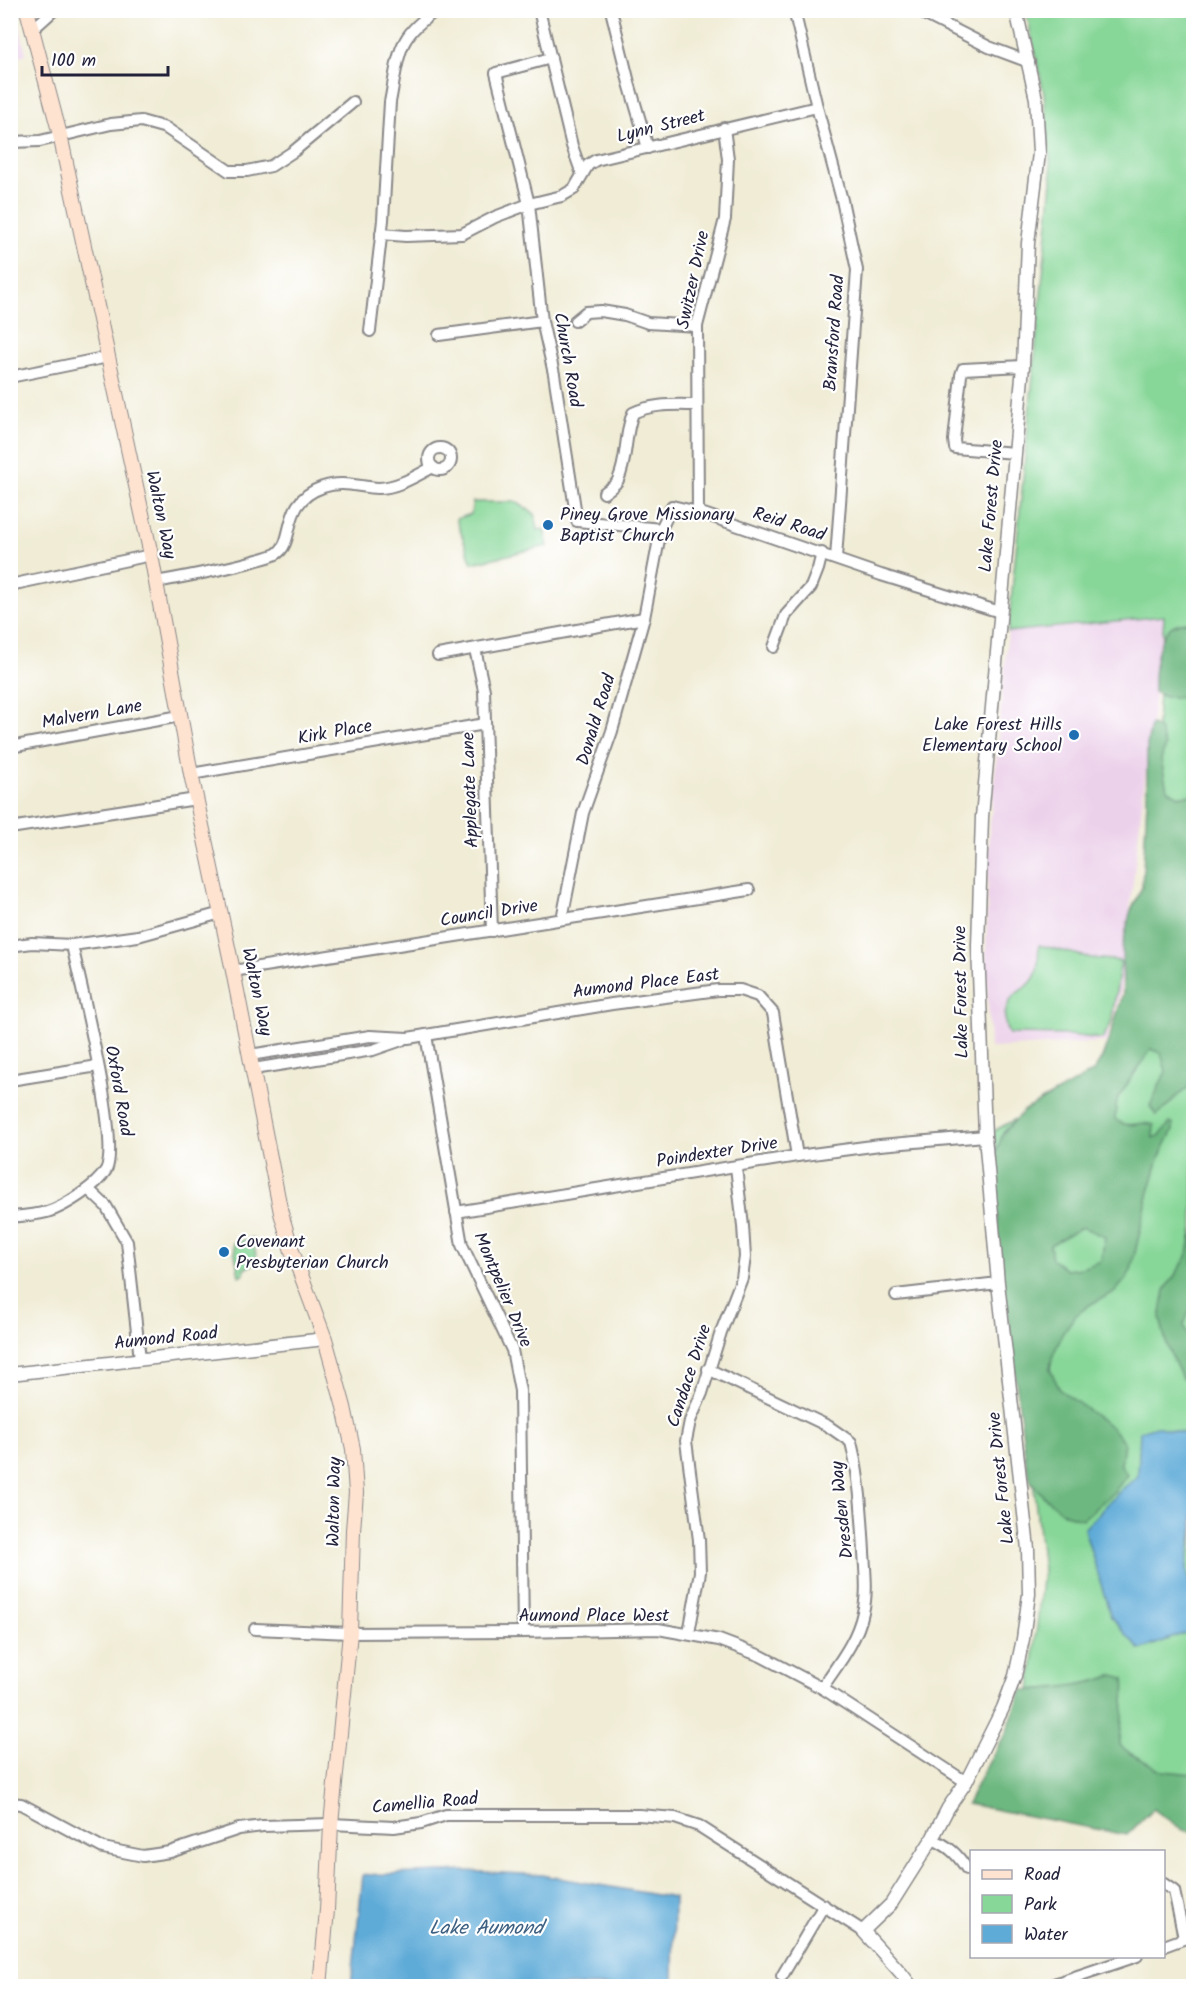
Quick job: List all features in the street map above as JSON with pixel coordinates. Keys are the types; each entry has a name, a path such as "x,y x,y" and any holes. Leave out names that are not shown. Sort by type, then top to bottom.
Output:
{"main road":[{"name":"Walton Way","path":"27,10 60,135 151,555 191,774 281,1213 292,1251 325,1339 353,1449 356,1493 350,1633 331,1824 327,1910 320,1986"}],"street":[{"path":"33,29 54,10"},
{"path":"370,331 381,234 390,102 405,41 415,28 437,10"},
{"path":"539,10 572,146 582,174"},
{"path":"611,10 648,147"},
{"name":"Bransford Road","path":"794,10 842,200 857,270 836,558"},
{"path":"916,10 988,47 1029,62"},
{"name":"Lake Forest Drive","path":"863,1931 891,1904 932,1839 948,1808 966,1782 1003,1708 1023,1639 1029,1594 1028,1550 998,1283 985,1136 978,994 979,879 1000,612 1023,366 1028,243 1039,153 1036,99 1016,10"},
{"name":"Church Road","path":"551,58 496,73 529,204 542,321 554,374 577,521 661,529"},
{"path":"10,142 40,141 111,124 141,121 166,128 229,171 247,171 271,166 294,151 353,102"},
{"name":"Lynn Street","path":"381,234 406,236 462,234 495,217 574,189 588,165 596,160 817,106"},
{"name":"Switzer Drive","path":"698,512 697,326 725,219 728,159 724,128"},
{"path":"576,321 586,312 600,310 648,323 697,326"},
{"path":"438,335 542,321"},
{"path":"10,377 108,357"},
{"path":"1014,453 955,448 954,440 963,369 1023,366"},
{"path":"604,493 618,482 625,457 626,436 633,413 644,407 697,405"},
{"path":"156,582 217,570 277,554 285,543 294,509 304,497 325,486 344,483 378,488 388,487 404,482 433,467"},
{"name":"Reid Road","path":"661,529 672,506 698,512 891,578 1000,612"},
{"name":"Donald Road","path":"562,919 583,813 612,731 644,618 661,529"},
{"path":"774,646 786,615 811,587 822,553"},
{"path":"10,585 151,555"},
{"path":"438,655 644,618"},
{"name":"Applegate Lane","path":"475,649 484,690 492,931"},
{"name":"Malvern Lane","path":"10,747 180,716"},
{"name":"Kirk Place","path":"191,774 485,724"},
{"path":"10,828 196,799"},
{"name":"Council Drive","path":"233,971 562,919 640,909 749,890"},
{"path":"10,946 32,943 72,945 138,936 221,914"},
{"name":"Oxford Road","path":"10,1217 48,1212 88,1188 106,1170 111,1149 98,1066 72,945"},
{"name":"Aumond Place East","path":"253,1069 373,1050 408,1038 426,1035 685,994 741,990 758,996 772,1013 797,1156"},
{"name":"Montpelier Drive","path":"426,1035 462,1245 512,1350 520,1391 523,1632"},
{"name":"Aumond Place East","path":"250,1055 370,1036 408,1038"},
{"path":"10,1080 98,1066"},
{"name":"Poindexter Drive","path":"456,1212 797,1156 880,1145 985,1136"},
{"name":"Candace Drive","path":"689,1634 700,1572 699,1540 686,1442 690,1421 702,1393 708,1369 741,1278 745,1257 736,1167"},
{"path":"88,1188 106,1206 127,1242 140,1359"},
{"path":"896,1295 998,1283"},
{"name":"Aumond Road","path":"10,1374 325,1339"},
{"name":"Dresden Way","path":"708,1369 828,1426 851,1442 859,1486 863,1534 866,1578 864,1611 850,1648 822,1688"},
{"name":"Aumond Place West","path":"255,1629 350,1633 658,1629 719,1640 761,1656 822,1688 966,1782"},
{"name":"Camellia Road","path":"10,1803 21,1804 103,1848 143,1856 170,1852 239,1829 263,1826 331,1824 394,1827 421,1823 446,1815 639,1815 675,1818 699,1826 863,1931"},
{"path":"932,1839 957,1854 967,1869"},
{"path":"1165,1885 1174,1891 1189,1937 1165,1946"},
{"path":"782,1976 824,1905"},
{"path":"863,1931 911,1986"},
{"path":"1048,1986 1131,1958"}],"shaded area":[{"path":"10,11 16,11 26,54 11,59"},
{"name":"Lake Forest Hills Elementary School","path":"1164,615 1120,994 1106,1042 990,1048 986,957 989,839 1008,632"}],"green space":[{"path":"1026,11 1193,11 1193,1810 1024,1746 1043,1570 994,1131 1136,1053 1164,616 1008,632 1052,181 1044,94"},
{"path":"473,502 516,502 535,514 538,530 544,529 548,546 472,563 456,519 471,514"},
{"path":"1193,622 1193,698 1165,697 1154,692 1156,658 1165,633 1175,625"},
{"path":"1151,724 1160,730 1165,746 1161,760 1167,789 1179,796 1193,795 1193,1081 1156,1115 1150,1106 1166,1071 1161,1053 1151,1049 1117,1099 1115,1119 1120,1122 1130,1125 1144,1123 1154,1125 1153,1138 1159,1136 1170,1123 1173,1124 1173,1130 1159,1158 1131,1270 1115,1292 1091,1304 1075,1316 1062,1334 1052,1358 1050,1369 1060,1390 1110,1426 1124,1442 1121,1465 1127,1475 1115,1491 1083,1519 1065,1514 1045,1498 1031,1482 1026,1462 999,1246 994,1159 1003,1133 1025,1110 1093,1072 1102,1058 1123,994 1122,948 1130,913 1142,887 1147,801 1147,745","holes":["1082,1227 1105,1237 1101,1261 1082,1268 1066,1270 1052,1259 1050,1245"]},
{"path":"1039,945 1091,958 1121,961 1111,1024 1102,1039 1069,1035 1009,1034 1005,1024 1005,1013 1012,998 1030,983 1036,974"},
{"path":"1193,1229 1193,1301 1184,1325 1193,1351 1189,1376 1182,1378 1167,1346 1160,1318 1165,1290 1187,1257"},
{"path":"253,1238 257,1262 244,1269 244,1274 239,1276 233,1243"},
{"path":"1114,1675 1124,1678 1125,1695 1120,1745 1131,1754 1163,1771 1193,1774 1193,1832 1183,1830 1153,1809 1127,1835 967,1804 1006,1733 1022,1690 1069,1686"}],"water":[{"path":"1156,1426 1193,1436 1193,1527 1187,1566 1193,1604 1193,1630 1140,1650 1111,1617 1084,1529 1121,1490 1138,1476 1140,1431"},
{"name":"Lake Aumond","path":"467,1871 542,1875 674,1898 673,1986 351,1986 363,1875"}],"place":[{"name":"Piney Grove Missionary Baptist Church","path":"548,525"},
{"name":"Lake Forest Hills Elementary School","path":"1074,735"},
{"name":"Covenant Presbyterian Church","path":"224,1252"}]}
